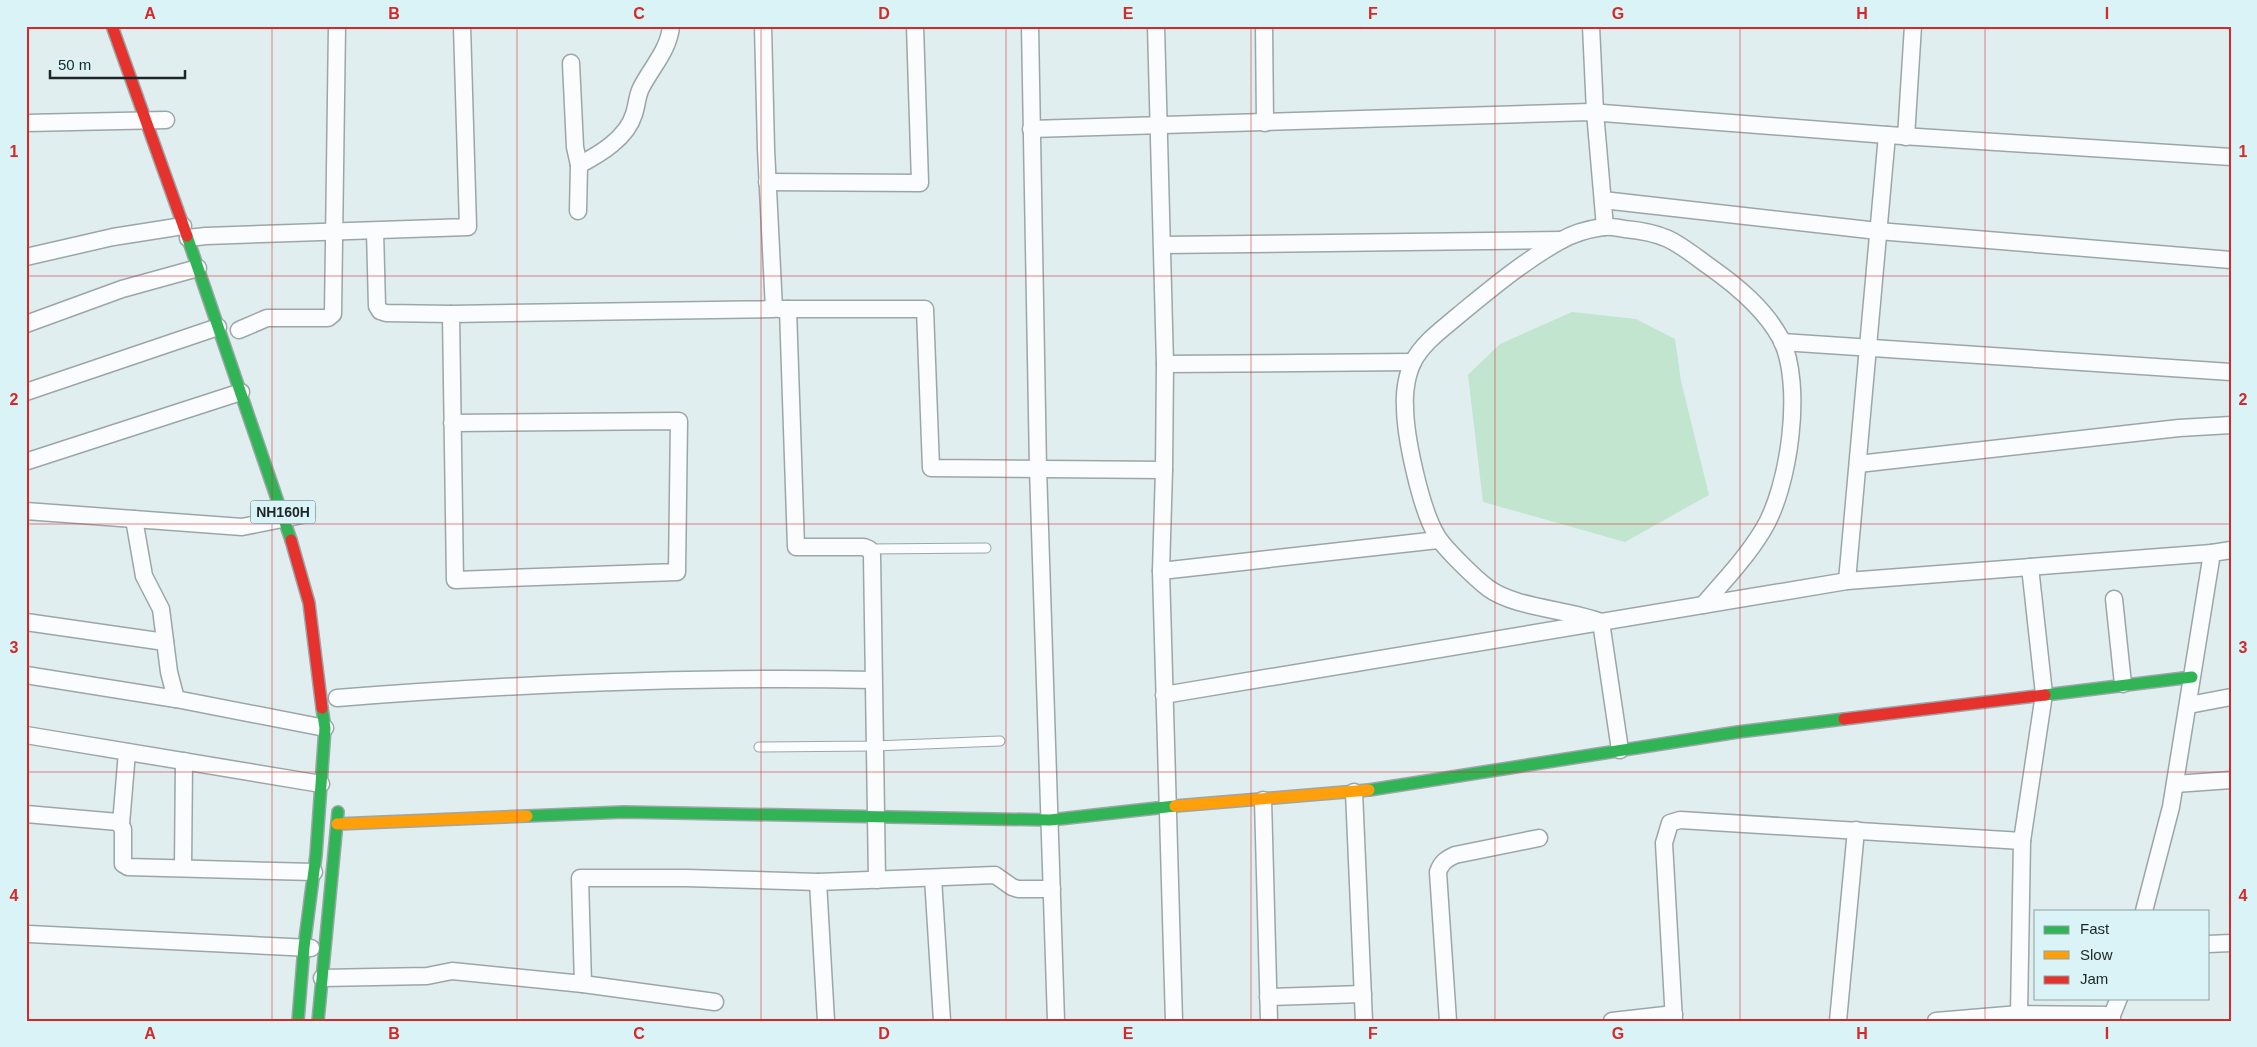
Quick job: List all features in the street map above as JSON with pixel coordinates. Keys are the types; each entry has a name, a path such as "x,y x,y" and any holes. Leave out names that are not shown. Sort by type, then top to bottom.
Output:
{"main road":[{"name":"NH160H","path":"112,26 285,518 309,603 325,728 314,872 304,948 298,1021"},
{"path":"337,824 624,812 1050,820 1168,806 1354,792 1738,732 2192,677"},
{"path":"318,1021 326,949 338,797"}],"street":[{"path":"239,330 267,318 331,317 333,314 337,26"},
{"path":"26,257 130,234 185,232 206,236 468,227 462,26"},
{"path":"579,165 601,154 634,115 638,94 664,48 671,26"},
{"path":"763,26 767,182 781,309 796,547 864,547 870,550 872,554 877,880"},
{"path":"767,182 920,182 915,26"},
{"path":"1030,26 1038,468 1056,1021"},
{"path":"1156,26 1165,364 1161,571 1174,1021"},
{"path":"1264,26 1265,123"},
{"path":"1591,26 1595,112 1604,227"},
{"path":"1906,136 1913,26"},
{"path":"571,63 575,147 579,165 578,211"},
{"path":"1031,129 1595,112 1887,135 2231,157"},
{"path":"26,123 166,120"},
{"path":"1847,581 1887,135"},
{"path":"1602,200 1878,231 2231,260"},
{"path":"1601,622 1580,614 1503,597 1488,588 1438,540 1429,522 1422,500 1406,424 1405,404 1407,379 1413,362 1427,342 1521,266 1562,240 1604,227 1650,231 1667,236 1724,277 1750,299 1770,322 1782,342 1789,368 1792,398 1785,471 1764,528 1746,554 1703,605"},
{"path":"375,231 376,306 380,311 386,313 925,309 931,468 1164,470"},
{"path":"1163,245 1562,240"},
{"path":"26,324 122,289 198,268"},
{"path":"451,314 452,423 455,580 677,572 679,421 452,423"},
{"path":"26,392 218,327"},
{"path":"1782,342 2231,372"},
{"path":"1165,364 1413,362"},
{"path":"28,461 241,392"},
{"path":"1858,464 2179,428 2231,425"},
{"path":"26,511 242,527 302,515"},
{"path":"134,519 144,576 161,610 176,699"},
{"path":"1161,571 1438,540"},
{"path":"1164,695 1847,581 2231,550"},
{"path":"2144,910 2171,806 2189,705 2212,553"},
{"path":"2019,1018 2022,841 2044,694 2030,567"},
{"path":"2114,599 2123,684"},
{"path":"26,622 165,642"},
{"path":"1601,622 1620,750"},
{"path":"26,675 176,699 325,728"},
{"path":"337,698 488,686 766,678 873,680"},
{"path":"2189,705 2231,697"},
{"path":"26,735 321,784"},
{"path":"127,752 121,824 123,829 123,864 182,868 314,872"},
{"path":"182,868 184,762"},
{"path":"2174,784 2231,780"},
{"path":"1354,792 1364,1021"},
{"path":"1264,800 1269,1021"},
{"path":"26,814 121,824"},
{"path":"1612,1021 1674,1018 1664,843 1670,823 1680,820 2022,841"},
{"path":"1838,1021 1856,830"},
{"path":"1448,1021 1438,872 1440,866 1447,858 1455,855 1539,838"},
{"path":"583,984 580,878 686,878 818,882 995,876 1018,889 1052,889"},
{"path":"933,878 942,1021"},
{"path":"818,882 826,1021"},
{"path":"29,934 326,949"},
{"path":"2210,944 2231,943"},
{"path":"322,978 427,976 452,971 583,984 715,1002"},
{"path":"1268,997 1363,994"},
{"path":"1936,1021 2019,1018 2112,1018 2118,1000"}],"lane":[{"path":"870,550 986,548"},
{"path":"759,746 874,746 1000,740"}],"green space":[{"path":"1572,312 1636,319 1675,339 1681,381 1709,495 1625,542 1483,502 1468,375 1500,344"}],"traffic: fast":[{"path":"187,236 291,540"},
{"path":"2045,695 2192,677"},
{"path":"298,1021 304,947 316,855 325,728 322,708"},
{"path":"1369,790 1738,732 1844,719"},
{"path":"527,816 624,812 1050,820 1175,806"},
{"path":"318,1021 338,812"}],"traffic: slow":[{"path":"1175,806 1369,790"},
{"path":"337,824 527,816"}],"traffic: jam":[{"path":"112,26 187,236"},
{"path":"291,540 309,603 322,708"},
{"path":"1844,719 2045,695"}]}
